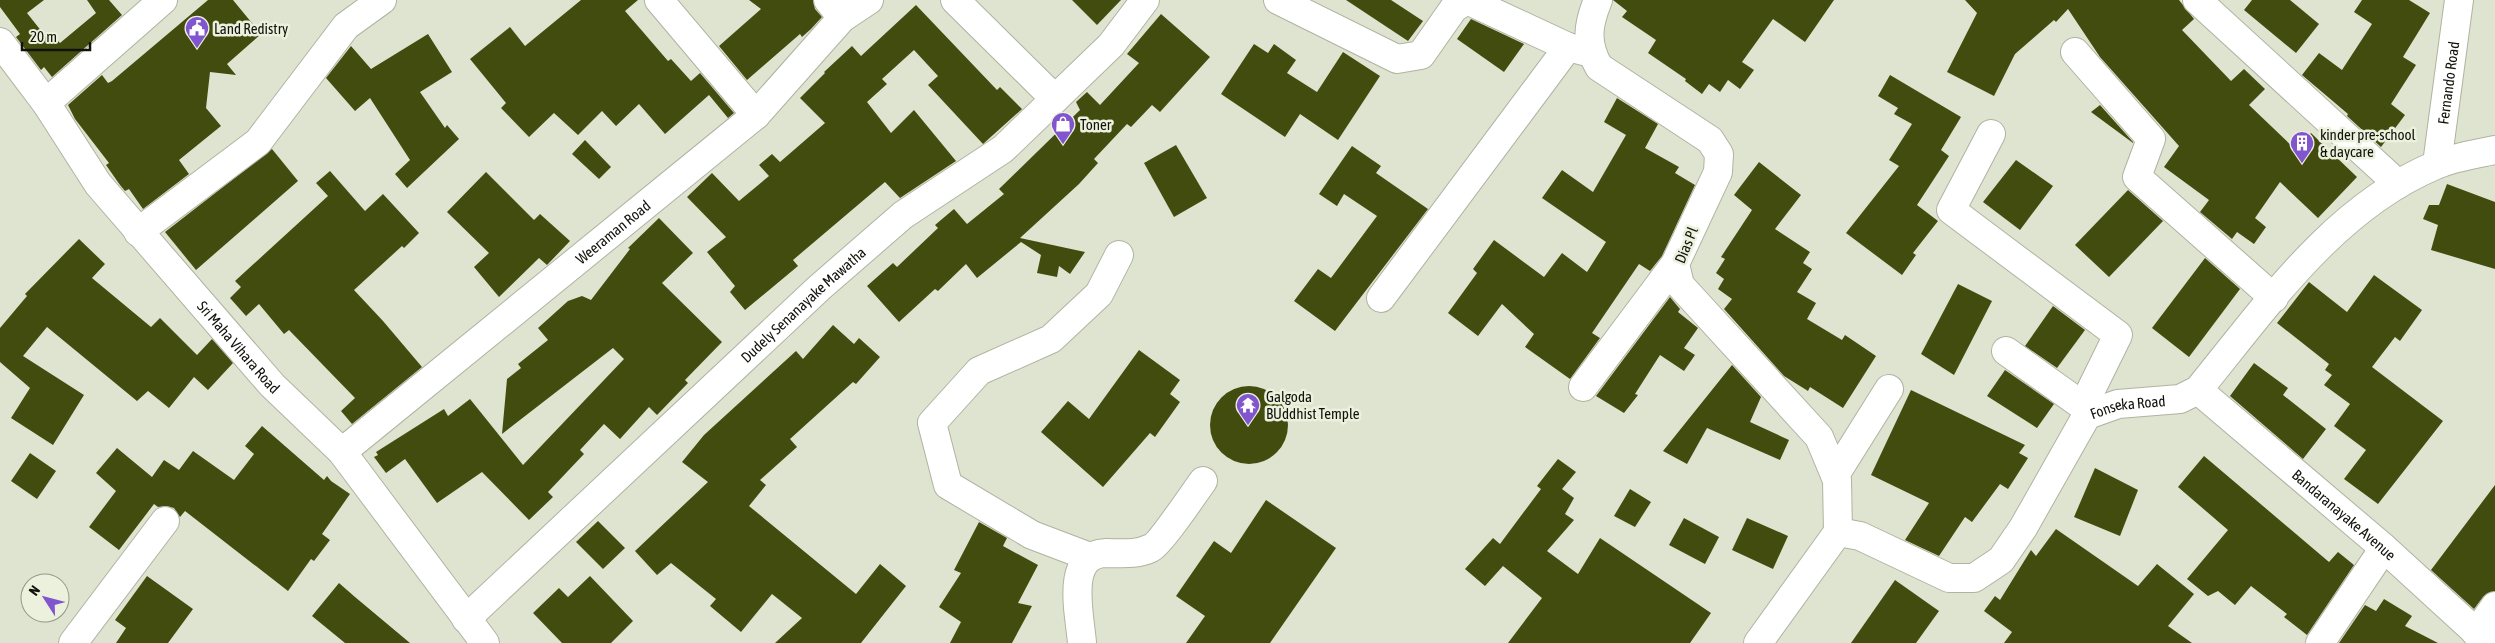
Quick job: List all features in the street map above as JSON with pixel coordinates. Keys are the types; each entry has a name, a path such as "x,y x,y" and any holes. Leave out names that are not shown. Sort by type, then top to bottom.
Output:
{"street":[{"path":"46,104 163,0"},
{"path":"138,232 258,142 346,26 382,0"},
{"path":"659,0 756,115"},
{"name":"Weeraman Road","path":"342,452 756,115 835,9 870,0"},
{"path":"956,0 1055,99"},
{"name":"Dudely Senanayake Mawatha","path":"466,619 819,288 903,215 1003,149 1111,46 1146,0"},
{"path":"1278,0 1397,60 1421,54 1454,8 1467,0 1501,9 1580,50"},
{"path":"1381,298 1580,50 1598,0"},
{"path":"2197,0 2398,184"},
{"name":"Fernando Road","path":"2437,164 2459,0"},
{"name":"Sri Maha Vihara Road","path":"0,42 46,104 98,184 272,385 342,452 466,619 486,643"},
{"name":"Dias Pl","path":"1580,50 1600,67 1710,140 1719,154 1718,172 1675,264 1680,285 1819,437 1835,475 1838,532"},
{"path":"2075,52 2150,140 2137,177 2274,298"},
{"path":"1991,134 1951,210 2118,334 2085,410 2006,351"},
{"name":"Fonseka Road","path":"1838,532 1860,536 1949,578 1974,578 2001,560 2023,528 2085,410 2118,404 2180,399 2198,390 2274,298 2349,218 2398,184 2437,164 2495,150"},
{"path":"1090,557 1032,535 948,485 932,423 979,371 1051,339 1099,294 1119,256"},
{"path":"1583,387 1675,264"},
{"path":"1835,475 1889,389"},
{"name":"Bandaranayake Avenue","path":"2198,390 2384,548 2482,638"},
{"path":"1082,643 1077,576 1085,560 1096,554 1138,553 1154,547 1203,481"},
{"path":"74,643 165,521"},
{"path":"1758,643 1838,532"},
{"path":"2320,643 2384,548"},
{"path":"2482,638 2495,606"}],"building":[{"path":"0,0 44,0 27,13 50,42 55,38 60,43 96,13 87,0 109,0 122,15 52,77 44,67 41,70 16,37 20,34 0,7"},
{"path":"208,0 233,0 261,34 227,64 236,75 210,72 206,108 221,126 179,160 189,174 143,209 129,189 125,191 120,185 106,165 109,163 75,119 68,105 102,75 108,83 112,81"},
{"path":"581,0 638,0 625,11 668,61 671,59 691,81 700,73 734,113 728,118 709,95 665,134 639,104 616,126 602,111 578,135 554,113 529,137 501,108 506,103 470,59 510,27 525,46"},
{"path":"749,0 813,0 815,9 822,17 802,37 800,34 747,80 719,46 761,9"},
{"path":"1072,0 1121,0 1097,25"},
{"path":"1346,0 1391,0 1423,21 1408,41"},
{"path":"1613,0 1834,0 1805,42 1773,19 1742,62 1754,70 1740,89 1728,80 1720,92 1709,84 1702,94 1685,81 1686,79 1648,53 1656,40 1622,17 1627,11"},
{"path":"1965,0 2179,0 2194,19 2182,30 2231,81 2244,69 2265,89 2249,105 2296,150 2311,133 2357,177 2318,218 2280,182 2255,218 2266,227 2254,244 2237,232 2232,239 2200,212 2209,200 2164,167 2179,146 2100,57 2068,9 2056,22 2054,20 2015,54 1994,96 1947,72 1977,13"},
{"path":"2252,0 2290,0 2319,24 2296,53 2244,10"},
{"path":"2362,0 2409,0 2430,13 2403,57 2416,65 2391,104 2405,115 2381,147 2347,116 2348,114 2302,75 2319,53 2342,70 2372,24 2354,12"},
{"path":"916,5 997,90 1000,87 1022,109 983,144 928,85 938,76 914,50 882,79 887,84 867,102 891,133 914,110 956,161 900,198 885,182 793,260 798,266 745,310 730,292 735,286 707,252 726,237 687,197 712,173 739,201 769,176 759,165 772,154 780,162 825,123 800,98 852,46 861,56"},
{"path":"1161,14 1210,57 1160,112 1152,105 1131,127 1127,124 1094,159 1098,163 1079,184 1020,238 1085,252 1070,274 1059,266 1057,277 1037,273 1041,255 1021,242 977,278 966,264 938,291 935,289 899,322 867,286 893,263 897,267 938,228 935,225 954,209 967,224 1004,194 999,189 1080,110 1076,102 1087,92 1100,105 1139,63 1127,54"},
{"path":"1471,19 1524,44 1504,72 1457,39"},
{"path":"428,34 452,72 420,92 445,128 447,125 459,139 407,188 395,174 410,160 370,98 355,111 326,78 351,46 371,69"},
{"path":"1254,44 1268,53 1274,44 1296,60 1287,73 1317,92 1343,52 1380,76 1338,140 1300,114 1285,137 1221,94"},
{"path":"1890,75 1961,117 1941,150 1949,156 1917,205 1938,221 1913,253 1916,255 1902,275 1846,233 1899,166 1889,160 1912,124 1894,114 1898,108 1878,96"},
{"path":"1617,98 1658,124 1645,148 1679,167 1675,173 1695,185 1662,256 1650,271 1639,264 1592,333 1600,338 1570,379 1525,347 1534,334 1502,304 1478,336 1448,313 1477,273 1473,269 1494,240 1544,277 1562,253 1587,272 1606,242 1542,198 1562,170 1593,192 1626,135 1604,122"},
{"path":"2100,105 2133,142 2133,143 2091,112"},
{"path":"585,140 611,167 599,179 572,154"},
{"path":"1176,145 1207,198 1174,217 1144,163"},
{"path":"1352,146 1381,166 1376,173 1428,209 1335,331 1294,301 1318,269 1331,278 1377,216 1344,194 1337,206 1319,194"},
{"path":"272,149 298,181 196,270 165,232"},
{"path":"2016,160 2053,186 2020,230 1983,202"},
{"path":"1759,162 1801,195 1775,229 1810,252 1803,263 1812,269 1797,292 1816,303 1807,319 1842,340 1845,335 1876,356 1843,408 1810,387 1808,391 1784,376 1724,309 1732,299 1718,289 1724,279 1716,273 1725,259 1721,257 1752,210 1734,195"},
{"path":"330,171 365,211 383,194 419,233 354,290 422,367 352,424 341,411 355,398 289,330 284,334 259,304 246,316 230,298 241,287 235,281 328,196 316,183"},
{"path":"486,172 534,220 540,214 570,241 547,265 539,258 499,297 474,267 489,253 447,212"},
{"path":"2447,184 2495,202 2495,269 2431,250 2438,225 2423,219 2429,205 2439,205"},
{"path":"2128,190 2163,221 2109,277 2075,245"},
{"path":"659,218 693,253 662,283 722,342 685,380 688,383 657,415 649,407 620,439 604,424 580,450 584,454 548,492 553,497 529,520 482,472 437,503 405,459 386,473 374,457 378,455 376,452 444,409 448,416 470,399 523,465 624,359 613,348 502,434 507,379 521,368 518,364 548,340 538,328 568,301 582,296 591,300 630,249 628,248"},
{"path":"79,239 105,264 92,278 151,327 160,318 197,355 212,339 233,363 208,390 194,377 169,408 148,391 137,401 47,327 23,356 84,395 53,445 11,418 30,388 0,362 0,328 27,296 25,294"},
{"path":"2205,258 2240,289 2189,357 2152,328"},
{"path":"2374,275 2422,310 2400,341 2395,337 2372,367 2443,421 2378,504 2344,479 2366,450 2334,426 2350,404 2324,385 2332,375 2325,370 2329,364 2277,323 2309,282 2347,312"},
{"path":"1958,284 1992,301 1954,375 1921,354"},
{"path":"1670,297 1680,309 1678,312 1698,328 1684,348 1695,355 1684,371 1660,355 1635,394 1638,395 1624,413 1596,396"},
{"path":"2053,306 2085,330 2057,368 2025,346"},
{"path":"833,325 854,344 859,338 880,357 856,384 853,382 790,439 797,447 760,480 766,485 749,506 856,594 880,564 906,586 861,643 775,643 802,618 772,594 741,632 710,606 716,599 671,563 657,575 635,551 708,482 682,462 704,435 796,351 803,359"},
{"path":"1139,350 1180,380 1170,394 1180,402 1155,437 1150,433 1103,487 1041,432 1068,401 1089,419"},
{"path":"2254,363 2288,388 2283,395 2326,429 2303,459 2230,396"},
{"path":"1732,365 1761,397 1750,422 1789,440 1780,460 1707,428 1687,464 1663,451"},
{"path":"2005,370 2054,404 2037,428 1987,396"},
{"name":"Galgoda BUddhist Temple","path":"1249,386 1264,389 1281,403 1285,410 1288,425 1285,440 1271,457 1264,461 1249,464 1234,461 1217,447 1213,440 1210,425 1213,410 1227,393 1234,389"},
{"path":"1911,390 2025,445 2019,453 2028,458 2008,489 2000,484 1972,522 1965,517 1939,556 1905,540 1929,503 1871,475"},
{"path":"262,426 324,480 327,476 350,494 322,534 330,540 314,561 311,559 288,591 185,511 180,517 174,508 158,507 154,504 119,550 89,527 116,491 96,473 117,448 152,477 164,460 179,470 193,451 234,480 254,454 245,446"},
{"path":"30,453 56,471 37,499 11,481"},
{"path":"2204,456 2329,562 2338,552 2354,565 2307,635 2284,617 2287,614 2251,586 2235,605 2218,591 2208,596 2187,579 2228,530 2178,487"},
{"path":"1558,459 1576,472 1562,489 1574,498 1565,514 1574,520 1547,551 1578,574 1600,538 1711,613 1690,643 1508,643 1542,598 1503,566 1485,586 1465,569 1493,538 1500,544 1541,489 1537,486"},
{"path":"2095,468 2138,490 2120,536 2074,517"},
{"path":"2495,485 2495,591 2483,597 2474,609 2431,570"},
{"path":"1630,489 1651,502 1635,527 1614,516"},
{"path":"1266,500 1336,548 1270,643 1186,643 1205,616 1176,596 1214,541 1231,553"},
{"path":"1684,518 1719,537 1705,564 1669,545"},
{"path":"1747,518 1788,536 1773,569 1732,550"},
{"path":"598,521 625,548 603,569 576,542"},
{"path":"979,522 1007,538 1003,546 1038,565 1018,603 1032,606 1012,643 950,643 961,622 939,607 961,573 954,570"},
{"path":"2056,529 2138,586 2157,564 2194,594 2168,626 2192,643 2004,643 2012,632 1984,611 1995,596 2000,600 2031,550 2036,556"},
{"path":"147,576 193,609 168,643 116,643 126,628 115,620"},
{"path":"590,576 633,621 611,643 562,643 533,613 559,588 568,597"},
{"path":"1895,580 1939,611 1916,643 1851,643"},
{"path":"339,583 410,643 345,643 312,616"},
{"path":"2384,599 2412,616 2405,626 2438,643 2339,643 2365,605 2376,611"}],"place":[{"name":"Land Redistry","path":"197,49"},
{"name":"Toner","path":"1063,145"},
{"name":"kinder pre-school & daycare","path":"2302,164"},
{"name":"Galgoda BUddhist Temple","path":"1248,426"}]}
